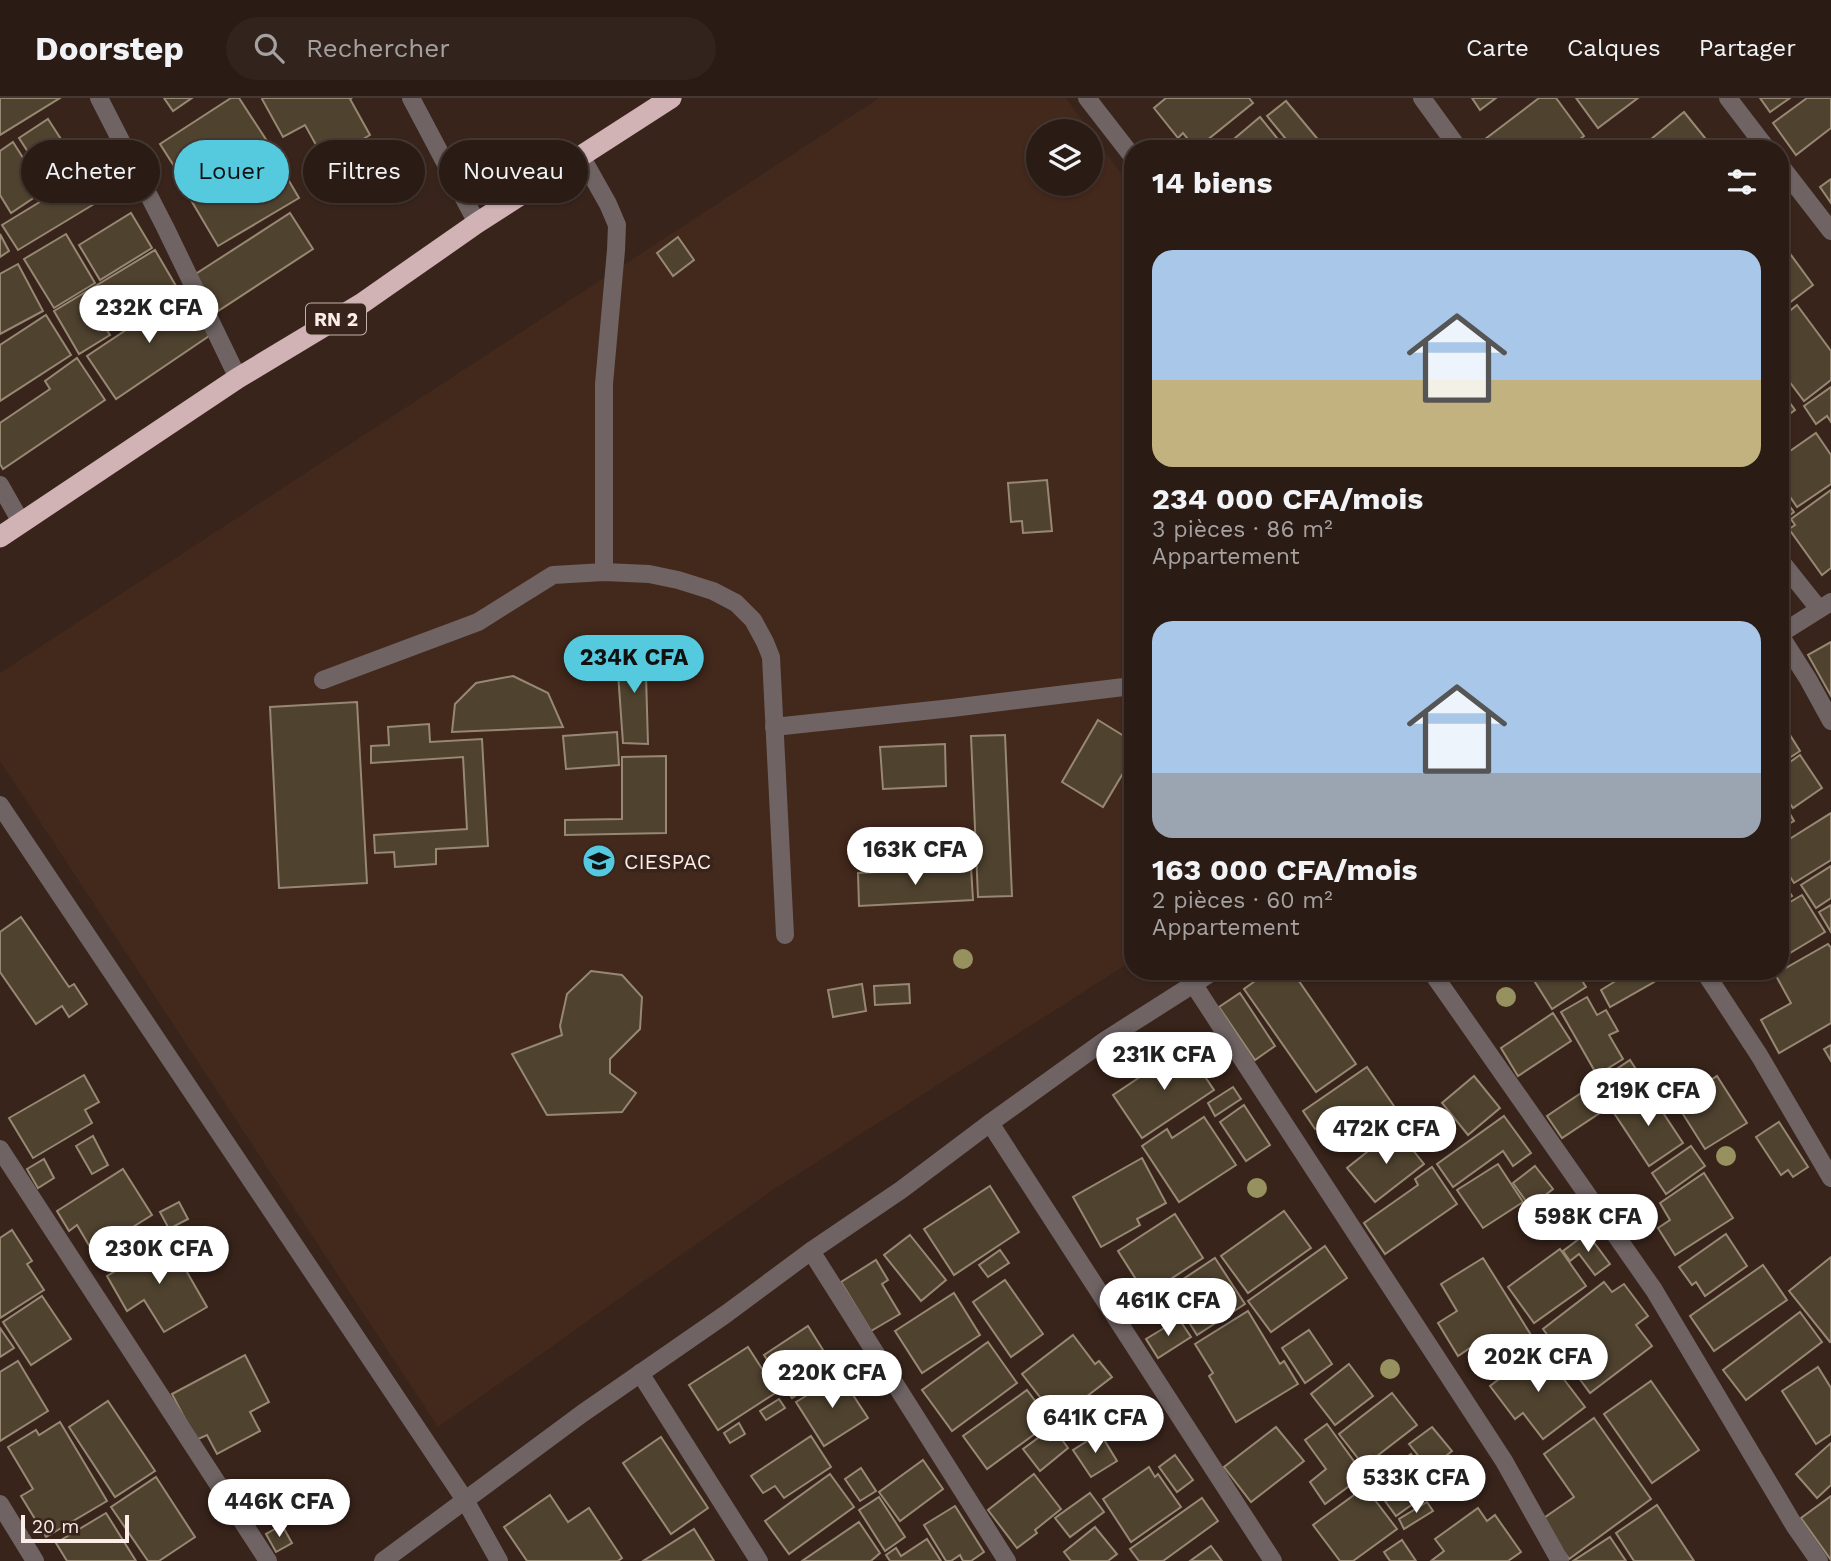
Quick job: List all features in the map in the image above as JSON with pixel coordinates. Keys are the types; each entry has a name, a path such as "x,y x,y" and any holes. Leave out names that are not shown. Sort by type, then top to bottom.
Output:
{"highway":[{"name":"RN 2","path":"588,151 671,98"},
{"name":"RN 2","path":"0,537 238,378 360,304 508,203"}],"street":[{"path":"99,98 165,226 238,378"},
{"path":"411,98 477,223"},
{"path":"1087,98 1124,146"},
{"path":"1422,98 1452,140"},
{"path":"1728,98 1760,140"},
{"path":"588,168 617,225 604,384 604,572"},
{"path":"1789,177 1831,232"},
{"path":"0,485 21,522"},
{"path":"1789,569 1825,606 1789,628"},
{"path":"323,680 478,622 553,575 604,572 649,574 713,591 736,603 752,620 771,657 785,935"},
{"path":"1789,648 1831,721"},
{"path":"774,727 1124,687"},
{"path":"0,805 465,1500 499,1561"},
{"path":"383,1561 640,1373 901,1190 1104,1041 1201,980"},
{"path":"1437,980 1654,1290 1794,1525 1819,1561"},
{"path":"1710,980 1759,1055 1831,1178"},
{"path":"1194,985 1504,1461 1560,1561"},
{"path":"990,1123 1273,1561"},
{"path":"0,1149 268,1561"},
{"path":"811,1251 1007,1561"},
{"path":"640,1373 759,1561"},
{"path":"0,1504 35,1561"}],"shaded area":[{"name":"CIESPAC","path":"879,98 1066,98 1081,119 1026,119 1026,196 1103,196 1103,149 1124,177 1124,966 770,1192 438,1427 0,761 0,673"}],"building":[{"path":"0,98 60,98 0,135"},
{"path":"164,98 192,98 173,111"},
{"path":"231,98 239,98 266,140 174,140 174,166 160,144"},
{"path":"352,98 350,99 370,135 361,140 313,140 305,125 283,137 262,99"},
{"path":"1166,98 1249,98 1253,103 1207,140 1189,140 1183,133 1178,138 1154,108"},
{"path":"1472,98 1496,98 1480,110"},
{"path":"1539,98 1556,98 1584,136 1579,140 1484,140"},
{"path":"1576,98 1638,98 1598,128"},
{"path":"1760,98 1790,98 1770,112"},
{"path":"1807,98 1831,98 1831,128 1796,155 1789,145 1789,140 1785,140 1773,123"},
{"path":"1286,101 1318,140 1287,140 1267,116"},
{"path":"1684,112 1707,140 1650,140"},
{"path":"1260,117 1279,140 1233,140"},
{"path":"48,119 62,140 21,141 19,138"},
{"path":"13,142 21,155 21,203 26,203 11,213 0,195 0,151"},
{"path":"1831,179 1831,203 1820,187"},
{"path":"289,181 299,198 218,246 193,203 289,203"},
{"path":"38,203 96,203 18,250 2,225"},
{"path":"131,213 152,248 100,280 79,245"},
{"path":"290,213 313,249 218,311 194,275"},
{"path":"0,234 9,251 0,257"},
{"path":"66,234 95,283 54,308 24,259"},
{"path":"678,237 694,260 673,276 657,253"},
{"path":"155,250 176,286 143,305 139,299 102,322 110,335 79,354 54,311"},
{"path":"1789,252 1813,285 1789,303"},
{"path":"18,264 43,311 0,334 0,274"},
{"path":"183,292 212,334 116,399 87,356"},
{"path":"1797,305 1831,351 1831,380 1804,401 1789,381 1789,312"},
{"path":"46,315 71,355 0,401 0,345"},
{"path":"77,358 105,400 3,469 0,464 0,423 50,389 45,381"},
{"path":"1831,387 1831,422 1827,416 1816,424 1804,406"},
{"path":"1789,402 1795,410 1789,414"},
{"path":"1816,433 1831,455 1831,484 1797,507 1789,495 1789,452"},
{"path":"1047,480 1052,531 1023,533 1022,521 1011,522 1008,483"},
{"path":"1831,490 1831,568 1822,575 1789,529 1795,525 1791,519"},
{"path":"645,641 648,744 623,743 617,659"},
{"path":"1831,642 1831,696 1808,655"},
{"path":"513,676 548,693 563,727 452,732 455,704 476,683"},
{"path":"357,702 367,883 279,888 270,707"},
{"path":"1098,720 1124,736 1124,772 1103,807 1062,782"},
{"path":"429,724 430,742 482,739 488,846 436,849 436,864 395,867 394,852 375,853 374,835 467,829 463,757 371,763 371,746 389,745 388,727"},
{"path":"617,732 619,765 566,769 563,736"},
{"path":"1789,733 1800,751 1789,758"},
{"path":"1005,735 1012,896 978,897 971,736"},
{"path":"945,744 946,786 883,789 880,747"},
{"path":"1800,755 1822,788 1793,808 1789,802 1789,763"},
{"path":"666,756 666,833 565,835 565,820 622,819 622,757"},
{"path":"1831,813 1831,860 1794,883 1789,875 1789,839"},
{"path":"1831,866 1831,898 1816,908 1801,885"},
{"path":"971,867 973,900 859,906 858,873"},
{"path":"1802,895 1825,932 1789,954 1789,903"},
{"path":"1831,905 1831,932 1819,912"},
{"path":"21,917 69,987 74,984 87,1004 69,1017 62,1006 36,1024 0,972 0,932"},
{"path":"1828,944 1831,948 1831,1023 1779,1053 1761,1020 1791,1003 1778,980 1789,980 1789,966"},
{"path":"591,971 622,975 642,997 640,1029 610,1059 610,1073 636,1093 622,1112 547,1115 512,1054 562,1035 560,1026 567,994"},
{"path":"1256,980 1298,980 1356,1064 1316,1092 1244,989"},
{"path":"1534,980 1582,980 1586,987 1552,1009"},
{"path":"1617,980 1654,982 1610,1007 1601,990"},
{"path":"862,984 866,1011 833,1017 828,990"},
{"path":"909,984 910,1003 875,1005 874,986"},
{"path":"1240,993 1275,1046 1255,1060 1219,1007"},
{"path":"1587,997 1597,1015 1606,1010 1618,1031 1609,1035 1623,1059 1597,1075 1561,1012"},
{"path":"1553,1013 1571,1041 1518,1076 1501,1048"},
{"path":"1831,1045 1831,1061 1824,1049"},
{"path":"1185,1047 1214,1090 1142,1138 1113,1095"},
{"path":"1630,1060 1645,1083 1562,1138 1547,1116"},
{"path":"1367,1067 1396,1109 1339,1149 1322,1125 1315,1129 1303,1111"},
{"path":"84,1075 99,1102 85,1110 92,1123 33,1158 9,1118"},
{"path":"1474,1076 1500,1108 1468,1135 1442,1103"},
{"path":"1717,1076 1747,1123 1705,1149 1676,1103"},
{"path":"1233,1087 1241,1099 1215,1116 1208,1103"},
{"path":"1648,1090 1683,1143 1649,1166 1614,1113"},
{"path":"1244,1105 1270,1145 1246,1161 1220,1122"},
{"path":"1504,1116 1531,1153 1513,1166 1503,1151 1453,1187 1437,1164"},
{"path":"1204,1117 1236,1165 1179,1202 1142,1146 1167,1129 1172,1138"},
{"path":"1779,1122 1808,1167 1793,1177 1788,1170 1781,1175 1756,1137"},
{"path":"1396,1129 1424,1164 1375,1202 1347,1168"},
{"path":"93,1136 108,1165 92,1174 76,1146"},
{"path":"1691,1146 1705,1166 1666,1194 1652,1173"},
{"path":"1142,1158 1166,1203 1137,1219 1140,1225 1101,1247 1073,1197"},
{"path":"44,1159 54,1178 38,1188 27,1169"},
{"path":"1498,1164 1523,1202 1483,1228 1457,1190"},
{"path":"1535,1166 1553,1189 1530,1207 1513,1183"},
{"path":"1432,1167 1457,1204 1385,1254 1364,1223 1418,1185 1415,1179"},
{"path":"123,1169 152,1215 93,1252 77,1225 69,1231 57,1211"},
{"path":"1704,1173 1733,1218 1675,1255 1658,1228 1670,1220 1660,1203"},
{"path":"990,1186 1019,1232 954,1275 924,1229"},
{"path":"179,1202 188,1219 169,1229 160,1212"},
{"path":"1284,1211 1311,1248 1248,1293 1221,1256"},
{"path":"1175,1214 1203,1258 1146,1295 1118,1251"},
{"path":"12,1230 32,1261 27,1264 44,1290 0,1318 0,1238"},
{"path":"1587,1233 1610,1264 1595,1275 1579,1254 1570,1261 1563,1251"},
{"path":"1726,1234 1747,1266 1705,1296 1696,1282 1692,1285 1679,1267"},
{"path":"910,1235 946,1280 921,1301 884,1255"},
{"path":"168,1239 207,1307 164,1332 144,1300 127,1311 107,1276"},
{"path":"1325,1246 1347,1278 1271,1332 1248,1301"},
{"path":"1560,1249 1586,1286 1534,1323 1508,1287"},
{"path":"1000,1250 1009,1263 988,1277 979,1265"},
{"path":"1831,1257 1831,1341 1830,1342 1789,1291"},
{"path":"1215,1258 1245,1304 1197,1335 1168,1289"},
{"path":"1483,1258 1531,1335 1481,1367 1470,1348 1458,1356 1438,1323 1457,1311 1441,1284"},
{"path":"876,1260 888,1280 882,1284 900,1314 871,1331 841,1282"},
{"path":"1763,1265 1787,1300 1714,1351 1690,1316"},
{"path":"1005,1280 1043,1334 1011,1357 973,1302"},
{"path":"1604,1282 1612,1292 1624,1284 1648,1316 1636,1325 1652,1346 1590,1393 1543,1329"},
{"path":"954,1293 980,1335 922,1373 895,1331"},
{"path":"42,1296 71,1339 31,1365 3,1322"},
{"path":"1248,1311 1280,1364 1284,1361 1298,1384 1236,1422 1209,1376 1213,1373 1195,1344"},
{"path":"1800,1312 1822,1342 1746,1400 1723,1370"},
{"path":"1179,1319 1191,1337 1158,1358 1146,1339"},
{"path":"808,1326 835,1369 792,1398 764,1355"},
{"path":"0,1328 14,1348 0,1357"},
{"path":"1309,1330 1332,1364 1305,1383 1282,1348"},
{"path":"1073,1335 1095,1364 1099,1361 1112,1377 1057,1419 1022,1374"},
{"path":"988,1342 1017,1383 952,1431 922,1390"},
{"path":"748,1347 777,1392 718,1430 689,1385"},
{"path":"1540,1348 1585,1407 1543,1439 1523,1413 1515,1419 1490,1386"},
{"path":"245,1355 269,1402 250,1412 260,1431 217,1454 207,1435 196,1440 172,1394"},
{"path":"18,1361 48,1411 0,1441 0,1372"},
{"path":"1349,1364 1373,1396 1335,1425 1311,1394"},
{"path":"1818,1367 1831,1388 1831,1434 1816,1444 1782,1391"},
{"path":"840,1375 868,1418 824,1446 796,1402"},
{"path":"1651,1381 1699,1450 1652,1483 1604,1414"},
{"path":"1027,1390 1051,1422 987,1469 963,1436"},
{"path":"1392,1393 1417,1425 1364,1466 1339,1434"},
{"path":"779,1399 785,1408 766,1420 760,1411"},
{"path":"108,1401 155,1471 115,1497 69,1427"},
{"path":"1594,1418 1651,1499 1569,1559 1541,1520 1574,1497 1544,1454"},
{"path":"60,1422 107,1501 46,1537 21,1496 33,1489 8,1447 36,1430 39,1435"},
{"path":"739,1423 745,1434 730,1443 724,1433"},
{"path":"1327,1424 1364,1475 1325,1504 1310,1482 1326,1469 1305,1440"},
{"path":"1053,1427 1068,1448 1040,1471 1023,1449"},
{"path":"1276,1427 1304,1461 1251,1502 1224,1467"},
{"path":"1432,1427 1452,1451 1429,1469 1409,1444"},
{"path":"1100,1433 1117,1461 1091,1477 1073,1450"},
{"path":"811,1436 831,1467 784,1498 775,1486 763,1493 751,1476"},
{"path":"661,1437 708,1508 671,1534 623,1463"},
{"path":"1831,1443 1831,1485 1817,1498 1796,1474"},
{"path":"1411,1454 1435,1488 1396,1516 1372,1483"},
{"path":"1175,1455 1193,1480 1177,1492 1159,1467"},
{"path":"923,1460 943,1489 900,1521 879,1492"},
{"path":"1467,1466 1477,1482 1459,1493 1450,1477"},
{"path":"1149,1467 1155,1477 1158,1474 1181,1507 1131,1542 1103,1499"},
{"path":"861,1468 876,1491 860,1501 845,1479"},
{"path":"830,1474 854,1507 789,1554 765,1521"},
{"path":"1034,1474 1061,1509 1017,1548 988,1510"},
{"path":"156,1477 195,1537 159,1561 148,1561 111,1507"},
{"path":"1365,1487 1397,1529 1353,1561 1340,1561 1313,1525"},
{"path":"1090,1493 1104,1512 1070,1537 1055,1518"},
{"path":"550,1495 568,1522 589,1508 622,1558 618,1561 527,1561 504,1527"},
{"path":"1831,1496 1831,1560 1801,1518"},
{"path":"879,1497 905,1537 885,1551 859,1510"},
{"path":"1202,1498 1218,1521 1163,1561 1139,1561 1130,1549"},
{"path":"1427,1502 1433,1511 1404,1529 1399,1519"},
{"path":"1657,1505 1694,1561 1634,1561 1616,1533"},
{"path":"955,1506 984,1552 971,1561 963,1561 960,1555 946,1561 924,1525"},
{"path":"1478,1508 1487,1521 1495,1515 1521,1552 1508,1561 1431,1561 1444,1551 1435,1539"},
{"path":"106,1513 136,1561 67,1561 56,1543"},
{"path":"859,1522 880,1553 871,1561 802,1561"},
{"path":"282,1525 292,1543 276,1552 266,1534"},
{"path":"1095,1527 1117,1554 1108,1561 1071,1561 1064,1552"},
{"path":"694,1529 714,1561 643,1561"},
{"path":"1610,1537 1626,1561 1573,1561"},
{"path":"927,1539 941,1561 890,1561 886,1555 896,1548 901,1556"},
{"path":"1402,1540 1416,1561 1390,1561 1384,1552"},
{"path":"1211,1546 1222,1561 1190,1561"}],"place":[{"name":"CIESPAC","path":"599,861"}]}
